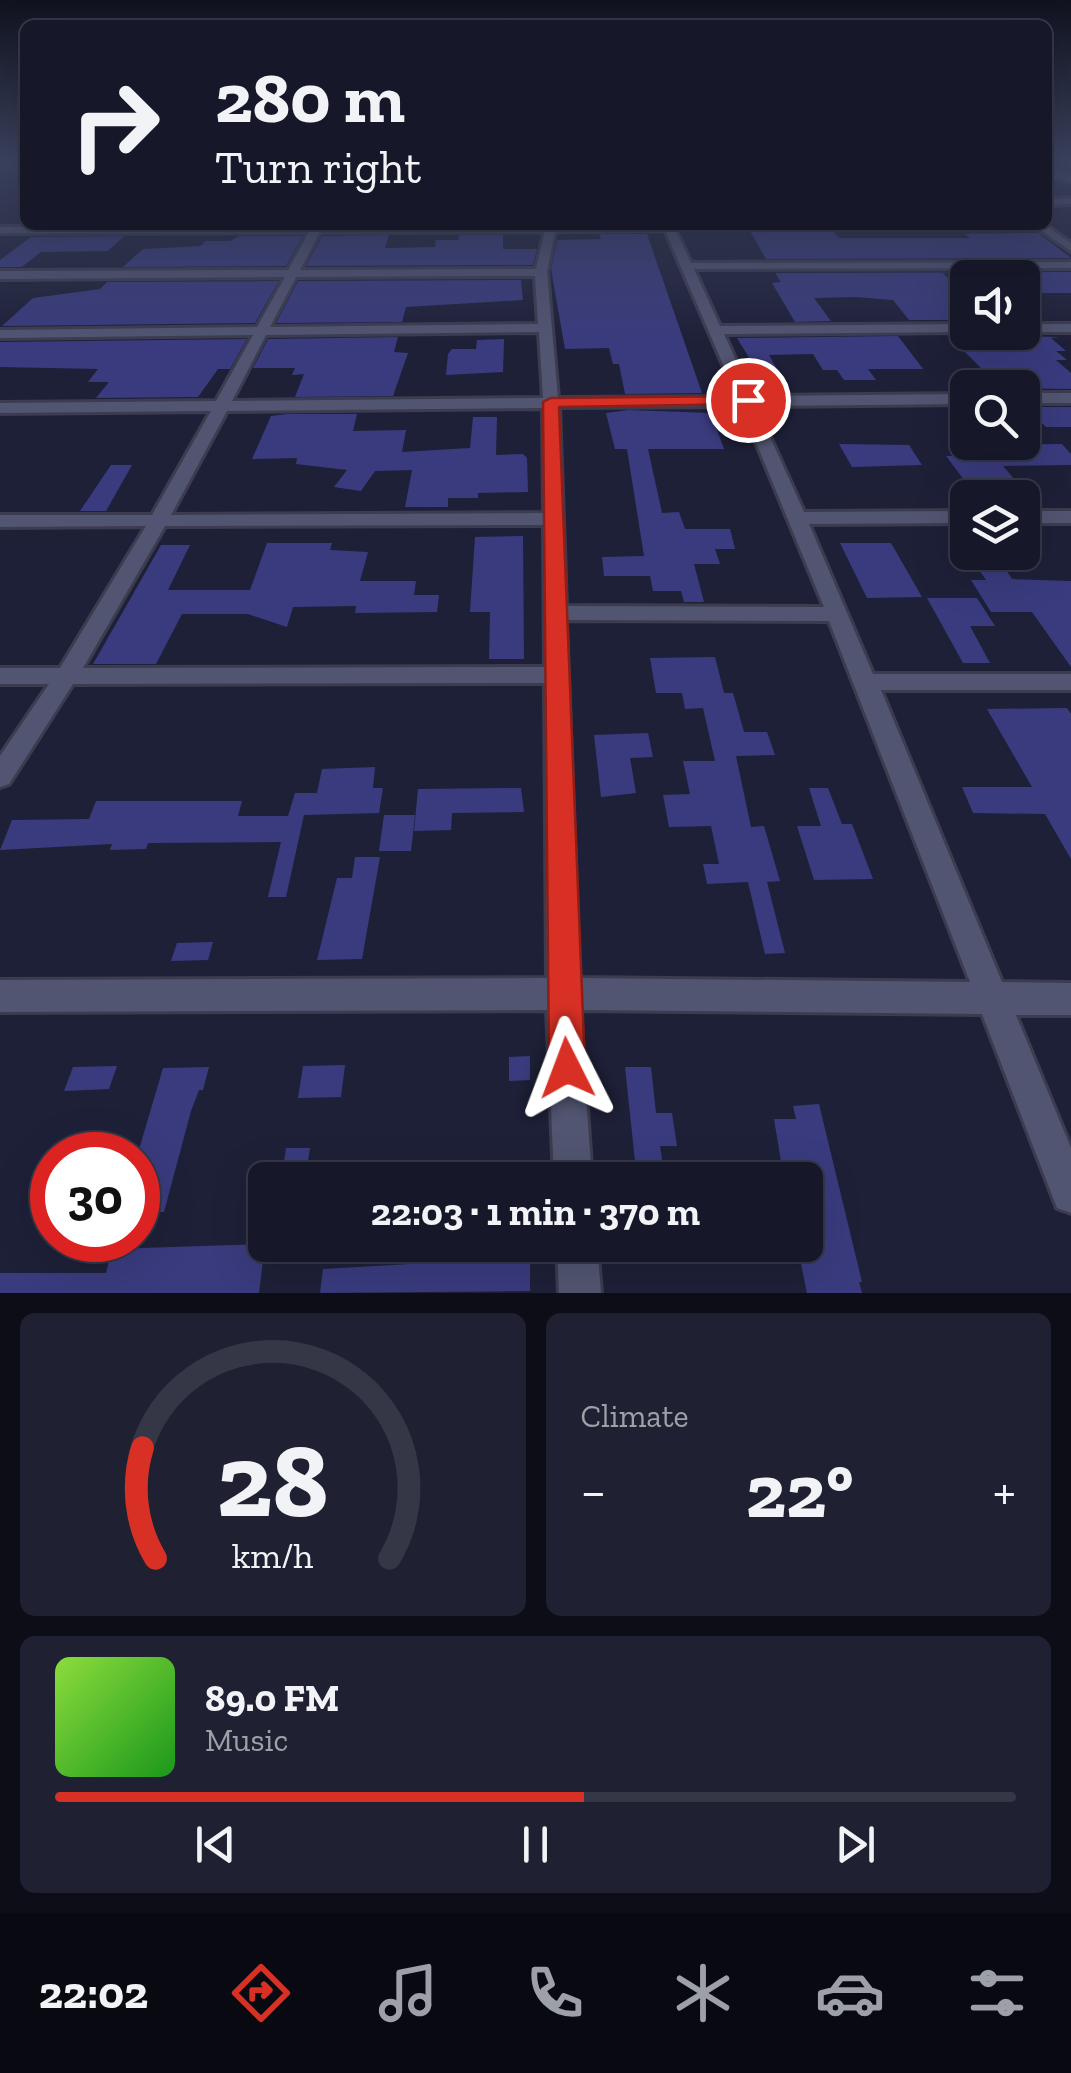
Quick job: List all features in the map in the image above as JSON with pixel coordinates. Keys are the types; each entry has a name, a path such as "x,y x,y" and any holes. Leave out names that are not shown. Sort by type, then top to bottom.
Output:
{"street":[{"path":"2,232 107,230"},
{"path":"0,777 70,675 161,518 316,230"},
{"path":"550,230 541,272 551,402 563,994 573,1162"},
{"path":"670,230 748,400 838,614 1071,1194"},
{"path":"1045,230 1071,248"},
{"path":"688,266 1071,265"},
{"path":"0,275 541,272"},
{"path":"0,334 546,328"},
{"path":"717,330 950,328"},
{"path":"1040,328 1071,328"},
{"path":"1040,398 1071,398"},
{"path":"0,408 950,399"},
{"path":"798,518 950,517"},
{"path":"1040,517 1071,517"},
{"path":"0,521 554,520"},
{"path":"556,613 838,614"},
{"path":"0,676 558,675"},
{"path":"866,682 1071,682"},
{"path":"0,996 563,994 1071,999"},
{"path":"578,1262 580,1293"}],"building":[{"path":"750,230 832,230 839,238 970,238 965,234 1038,233 1071,258 766,259"},
{"path":"599,234 647,234 702,393 625,394 619,364 613,364 609,348 565,349 551,269 557,240 601,239"},
{"path":"389,235 385,248 435,247 436,240 458,240 459,235 503,235 503,249 537,249 533,265 306,266 322,236"},
{"path":"124,236 108,251 41,252 22,267 0,267 0,260 31,237"},
{"path":"239,236 303,236 286,266 123,267 143,249 201,246 205,241 230,241"},
{"path":"950,272 943,273 950,280 950,320 909,320 893,300 856,297 814,298 831,321 795,322 772,283 781,282 775,273"},
{"path":"1040,272 1071,272 1071,293 1040,293"},
{"path":"521,280 523,300 406,307 402,322 276,323 298,281"},
{"path":"279,281 255,323 2,326 33,298 100,289 107,282"},
{"path":"898,336 923,369 868,369 876,380 844,380 837,370 823,370 813,354 769,355 777,369 756,369 737,338"},
{"path":"1040,336 1059,337 1051,338 1066,351 1056,351 1067,360 1056,360 1071,373 1071,389 1040,389 1040,370 981,368 963,350 1040,350"},
{"path":"398,337 394,352 408,353 393,396 295,397 304,374 292,375 295,368 253,368 268,339"},
{"path":"247,339 230,369 218,369 198,397 96,398 109,382 88,382 98,369 0,367 0,342"},
{"path":"504,339 503,372 446,375 452,349 476,349 477,340"},
{"path":"1040,407 1071,407 1071,427 1046,427 1040,421"},
{"path":"606,413 711,413 724,449 648,449 662,513 679,512 685,529 730,529 735,549 715,549 720,564 694,564 704,602 684,602 681,591 653,591 650,576 604,576 602,557 644,556 627,449 615,449"},
{"path":"357,414 353,431 406,430 402,452 470,448 473,417 497,417 496,455 523,454 527,458 528,492 448,498 448,507 405,507 412,470 375,471 361,491 334,487 347,470 296,464 297,458 252,459 271,416"},
{"path":"839,444 909,445 922,465 852,467"},
{"path":"1040,444 1062,444 1071,454 1071,465 1003,466 1015,480 964,480 946,456 950,460 1040,460"},
{"path":"111,465 132,465 106,511 80,511"},
{"path":"523,536 524,659 489,659 490,612 470,612 475,537"},
{"path":"267,543 332,543 330,550 368,552 360,581 416,581 414,595 439,595 437,612 355,613 356,606 293,607 287,627 248,614 182,614 156,664 93,664 161,545 190,545 168,590 250,590"},
{"path":"840,543 891,543 922,597 867,598"},
{"path":"979,570 1006,570 1012,579 1071,581 1071,667 1032,612 991,612 971,580 986,580"},
{"path":"927,598 977,598 995,626 970,626 990,663 963,663"},
{"path":"715,657 724,693 733,693 744,732 767,732 775,755 736,756 751,827 764,826 780,881 767,882 785,953 765,954 748,882 707,884 703,864 719,864 711,826 669,827 663,795 690,794 683,761 715,761 703,708 685,709 682,693 656,693 650,658"},
{"path":"1067,708 1071,714 1071,859 1045,814 973,813 962,787 1032,787 987,709"},
{"path":"648,733 653,757 630,758 636,793 601,797 594,735"},
{"path":"375,767 373,788 383,788 379,813 304,815 286,897 268,897 281,842 148,843 146,849 110,850 112,844 0,850 12,820 89,819 96,801 242,801 238,816 288,816 295,793 317,793 322,769"},
{"path":"521,788 524,812 452,813 451,830 414,831 418,789"},
{"path":"809,788 828,788 842,824 852,824 873,879 814,880 797,826 821,826"},
{"path":"384,815 415,815 411,851 379,851"},
{"path":"355,857 380,857 362,959 317,960 337,878 352,878"},
{"path":"213,942 208,960 171,961 177,943"},
{"path":"530,1056 530,1080 509,1081 509,1057"},
{"path":"345,1065 341,1097 298,1098 303,1066"},
{"path":"117,1066 109,1089 64,1091 73,1067"},
{"path":"209,1067 203,1090 199,1090 191,1111 164,1212 160,1212 160,1132 144,1132 163,1068"},
{"path":"625,1067 651,1067 656,1113 672,1113 677,1146 660,1146 662,1162 635,1162"},
{"path":"819,1104 862,1293 807,1293 801,1262 823,1262 823,1162 781,1162 774,1119 796,1119 793,1106"},
{"path":"286,1148 310,1148 308,1162 284,1162"},
{"path":"248,1245 248,1262 263,1262 259,1293 0,1293 0,1273 106,1273 109,1262 160,1262 160,1247"},
{"path":"530,1262 530,1291 320,1293 323,1269"}],"route":[{"path":"567,1068 551,402 748,400"}]}
